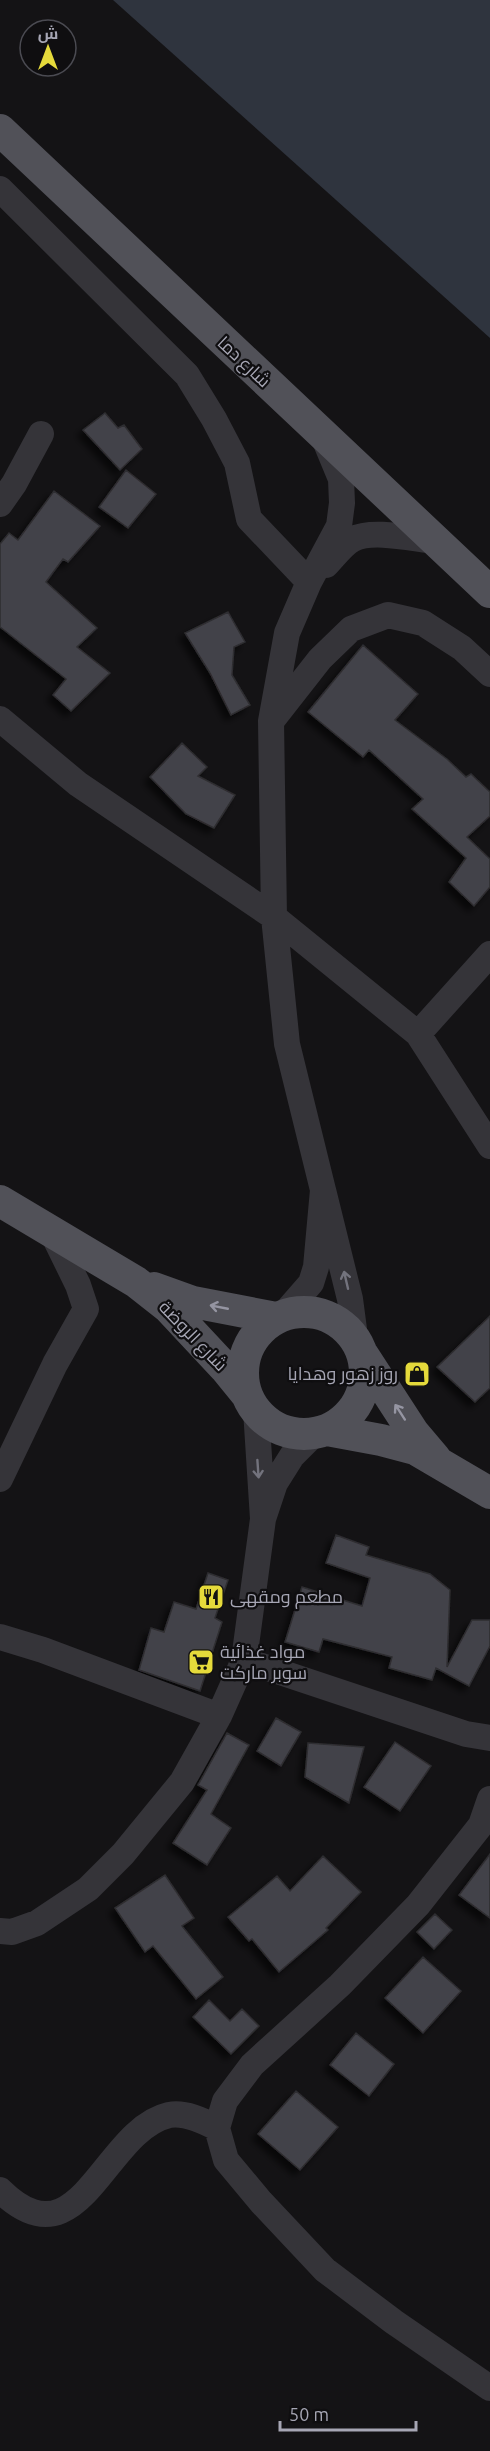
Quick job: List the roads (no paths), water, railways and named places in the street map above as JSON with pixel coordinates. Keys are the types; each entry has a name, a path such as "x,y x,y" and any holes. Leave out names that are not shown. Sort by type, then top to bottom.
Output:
{"main road":[{"name":"شارع دما","path":"0,130 490,592"},
{"name":"شارع الروضة","path":"0,1201 136,1282 169,1308 225,1368 251,1403"},
{"name":"شارع الروضة","path":"136,1282 193,1302 280,1316"},
{"path":"435,1459 413,1432 359,1346 336,1320 311,1311 280,1316 261,1329 250,1343 244,1360 243,1377 251,1403 272,1425 293,1433 321,1431 404,1446 435,1459 490,1492"},
{"path":"321,1431 346,1417 360,1399 366,1377 359,1346"}],"street":[{"path":"0,189 187,375 237,463 249,519 309,582"},
{"path":"0,504 14,484 41,434"},
{"path":"323,436 341,479 342,503 339,526 309,582 287,633 271,721 274,917 287,1044 350,1299 359,1346"},
{"path":"309,582 352,540 380,535 436,542"},
{"path":"271,721 320,659 351,629 388,615 423,623 462,648 490,674"},
{"path":"0,719 78,784 274,917 418,1034 490,1146"},
{"path":"418,1034 490,954"},
{"path":"280,1316 311,1283 316,1267 322,1190"},
{"path":"0,1479 55,1365 86,1309 68,1262 52,1232"},
{"path":"251,1403 263,1519"},
{"path":"0,1931 12,1932 37,1923 95,1882 123,1854 182,1782 219,1716 244,1660 263,1519 275,1483 292,1456 321,1431"},
{"path":"0,1637 43,1650 219,1716"},
{"path":"244,1660 466,1734 490,1738"},
{"path":"490,1799 485,1828 418,1905 339,1985 252,2065 225,2101 217,2127 226,2160 261,2202 325,2270 394,2322 490,2388"},
{"path":"0,2190 26,2211 45,2216 62,2212 77,2200 135,2136 153,2121 171,2115 195,2117 217,2127"}],"place":[{"name":"روز زهور وهدايا","path":"417,1374"},
{"name":"مطعم ومقهى","path":"211,1597"},
{"name":"مواد غذائية سوبر ماركت","path":"201,1662"}]}
